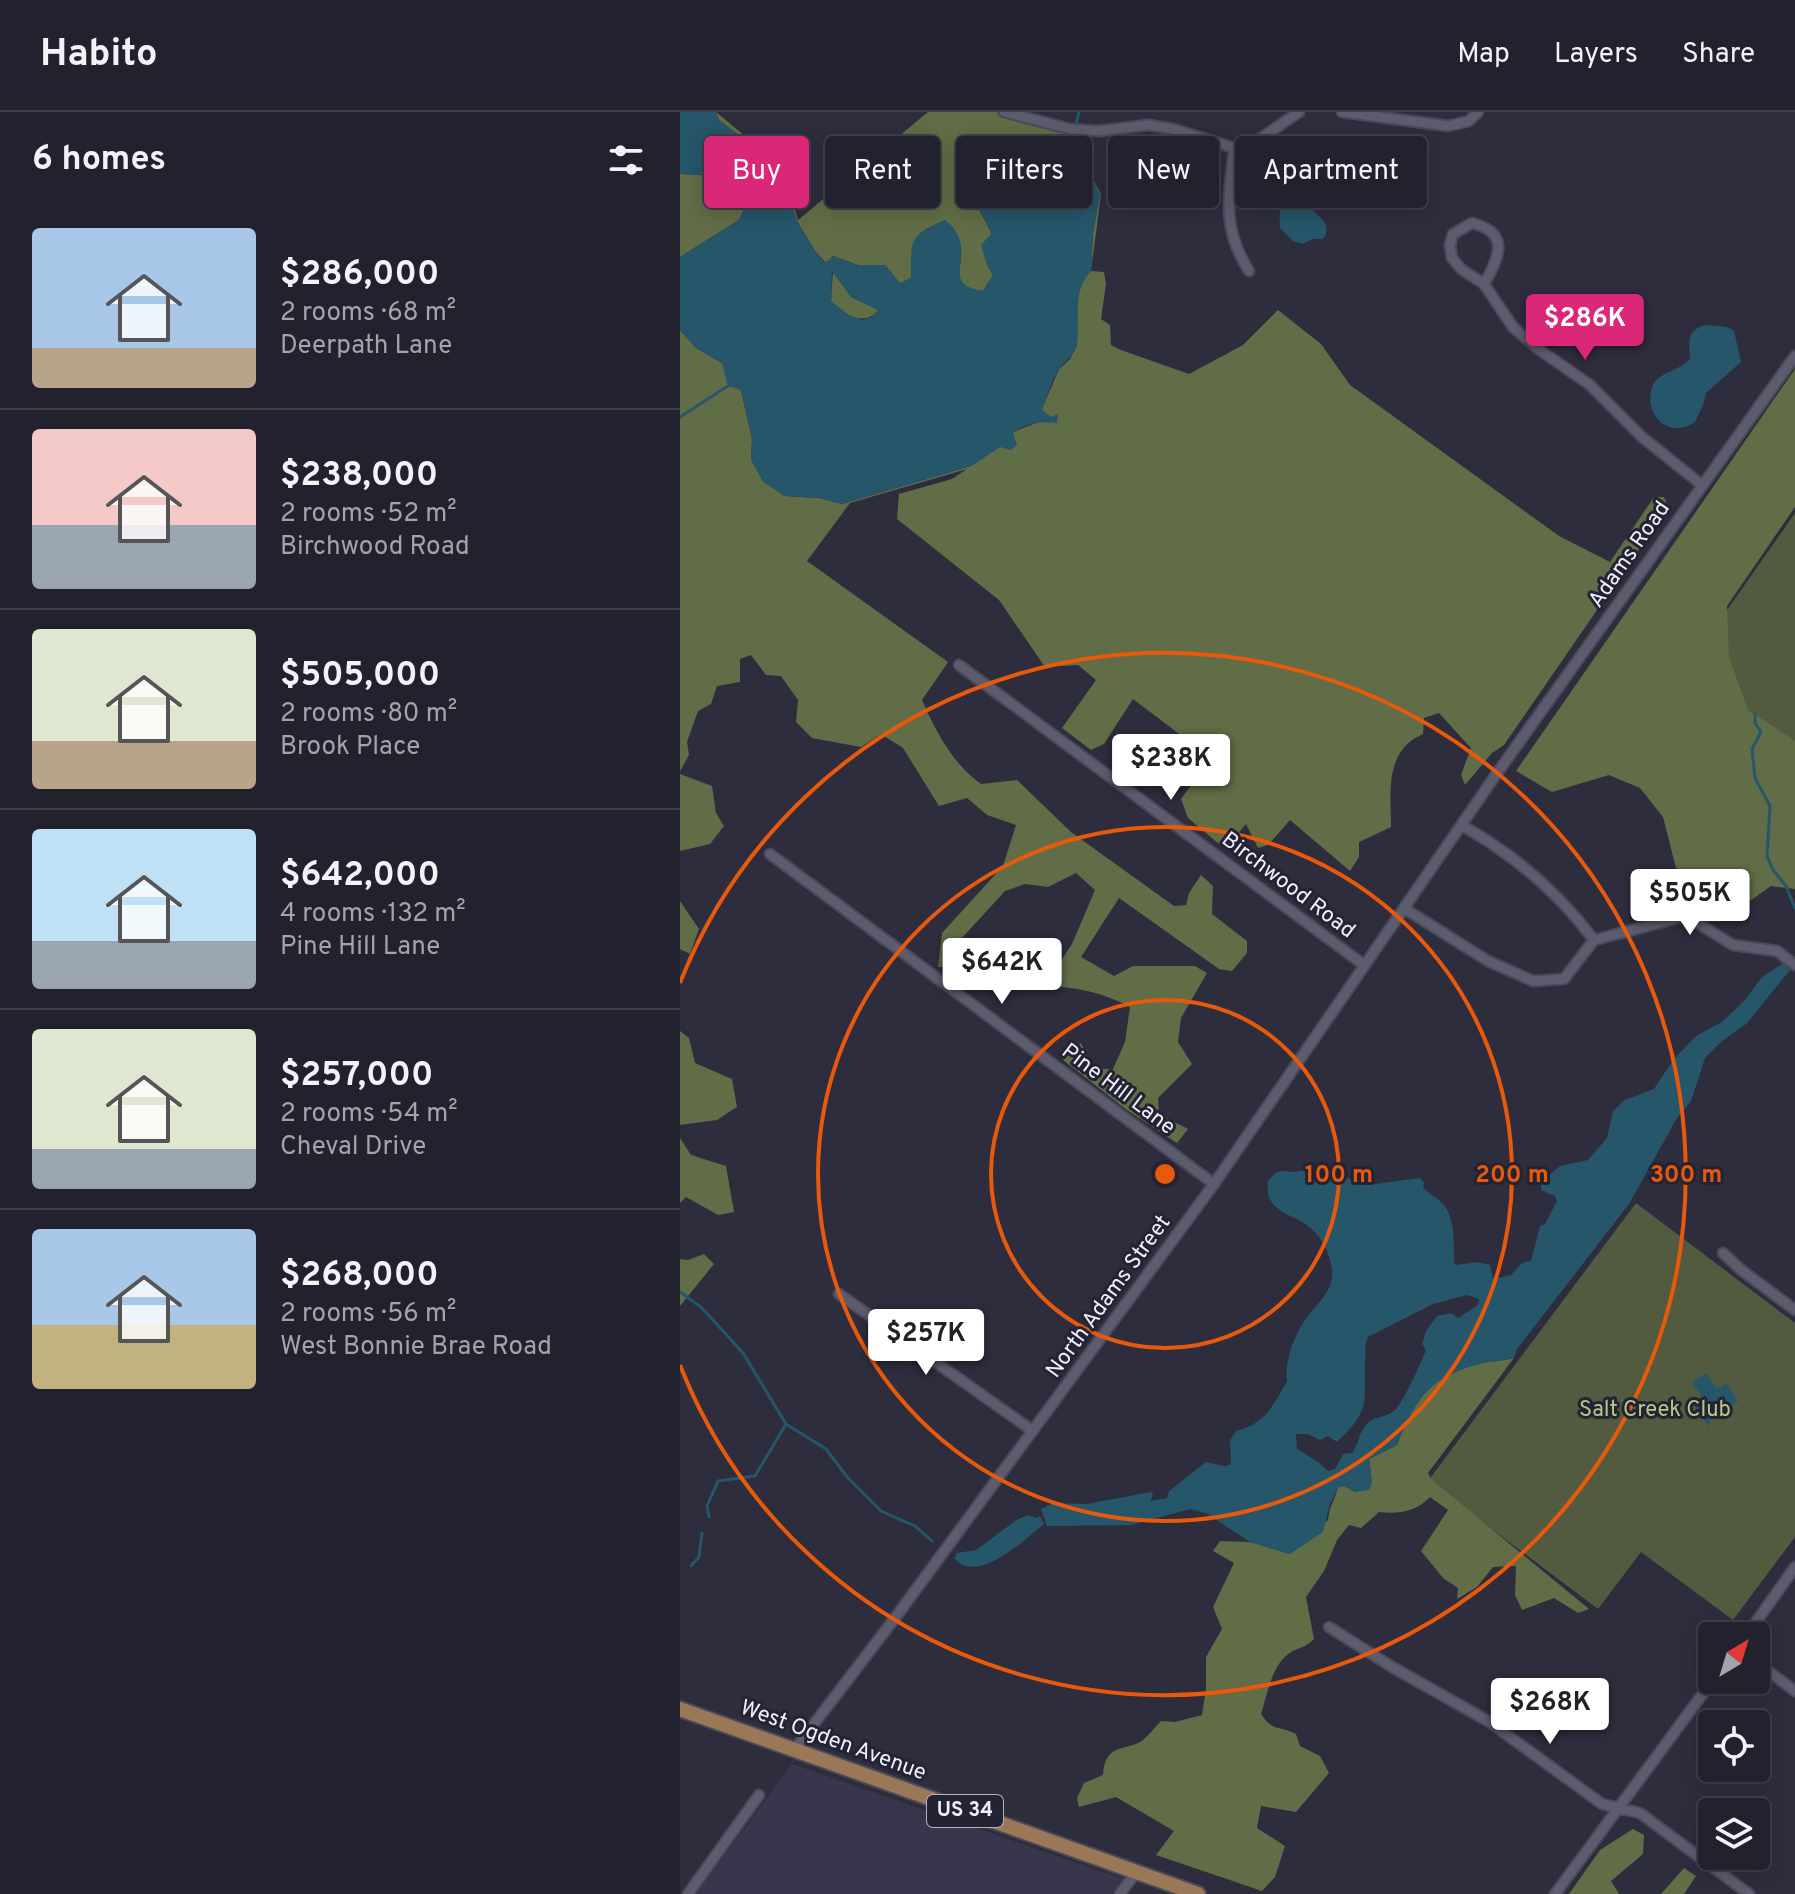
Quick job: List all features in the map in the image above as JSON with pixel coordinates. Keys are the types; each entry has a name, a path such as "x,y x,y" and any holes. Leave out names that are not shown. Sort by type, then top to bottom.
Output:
{"main road":[{"name":"West Ogden Avenue","path":"680,1709 1198,1894"}],"street":[{"path":"1004,112 1074,129 1099,131 1148,125 1173,129 1234,148 1257,141 1299,112"},
{"path":"1342,112 1448,126 1469,121 1478,112"},
{"path":"1234,148 1228,216 1236,250 1249,271"},
{"path":"1484,284 1499,256 1498,244 1494,233 1487,227 1472,223 1453,234 1450,245 1452,258 1461,269 1484,284 1513,327 1590,385 1642,437 1702,485"},
{"name":"Adams Road","path":"1495,776 1795,356"},
{"name":"Birchwood Road","path":"959,665 1364,965"},
{"name":"North Adams Street","path":"794,1750 1214,1184 1495,776"},
{"path":"1463,826 1513,857 1569,907 1594,940"},
{"name":"Pine Hill Lane","path":"770,854 1214,1184"},
{"path":"1405,909 1488,961 1533,981 1564,979 1594,940 1686,916 1733,945 1783,953 1795,965"},
{"path":"1723,1253 1795,1310"},
{"path":"839,1294 1033,1431"},
{"path":"1756,1622 1795,1567"},
{"path":"1329,1627 1488,1721 1602,1804 1640,1813 1749,1894"},
{"path":"1770,1672 1795,1691"},
{"path":"1555,1894 1703,1694"},
{"path":"688,1894 759,1795"},
{"path":"1120,1894 1137,1871"}],"shaded area":[{"path":"792,1764 1123,1879 1112,1894 696,1894"}],"green space":[{"path":"716,112 745,136 740,136 719,120"},
{"path":"928,112 1004,112 1085,133 1085,136 956,136 956,208 978,208 992,234 987,265 993,275 983,291 962,283 959,274 961,261 911,267 911,278 900,284 885,265 858,265 833,256 826,263 797,221 792,208 798,220 825,198 825,208 940,208 940,136 899,136"},
{"path":"680,174 701,175 704,176 704,208 744,208 739,220 680,257"},
{"path":"1092,177 1101,194 1091,271 1093,233 1100,195"},
{"path":"833,270 851,297 879,310 861,319 848,315 836,306 831,301"},
{"path":"1091,271 1104,272 1106,284 1101,319 1110,325 1111,345 1189,374 1243,345 1278,310 1321,344 1350,385 1559,536 1610,562 1654,497 1664,497 1668,507 1504,745 1492,753 1465,785 1461,775 1471,748 1439,713 1424,718 1423,734 1410,741 1402,751 1392,774 1391,827 1359,842 1359,857 1350,871 1290,820 1268,845 1258,848 1246,824 1225,849 1188,818 1181,799 1194,781 1182,771 1187,740 1133,699 1104,744 1091,750 1062,728 1096,680 1078,665 1045,667 999,600 897,519 899,494 952,479 967,469 850,503 807,561 948,662 922,700 939,735 962,767 981,784 1017,780 1071,832 1174,906 1186,905 1189,893 1201,875 1213,886 1212,914 1247,941 1247,953 1232,971 1219,969 1119,898 1081,957 1114,976 1133,966 1195,966 1207,973 1181,1018 1178,1042 1192,1064 1158,1098 1159,1114 1188,1129 1177,1143 1127,1110 1063,1060 1081,1043 1093,1069 1113,1069 1125,1042 1130,1007 1087,991 1041,986 1039,974 1054,971 1072,944 1095,890 1076,873 1048,887 1025,884 1005,891 950,951 958,956 951,966 938,967 942,933 1003,866 1016,825 987,815 967,798 939,806 903,748 881,734 861,747 812,738 796,722 798,700 781,676 766,675 751,655 740,659 740,682 717,686 711,704 698,711 687,742 689,755 680,771 680,330 696,348 722,363 741,390 752,439 751,460 784,496 820,498 842,504 971,466 1013,438 1013,432 1051,417 1041,411 1059,369 1070,359 1077,344 1078,293 1083,279"},
{"path":"1795,369 1795,507 1727,606 1729,657 1748,710 1795,741 1795,889 1771,886 1750,901 1727,900 1676,868 1663,817 1640,788 1609,775 1552,792 1516,771"},
{"path":"1795,513 1795,760 1680,677"},
{"path":"680,774 712,786 716,813 724,826 710,844 680,851"},
{"path":"680,901 699,929 690,954 680,949"},
{"path":"680,1031 689,1038 695,1063 732,1079 737,1107 717,1120 680,1125"},
{"path":"680,1138 691,1155 726,1166 734,1212 718,1215 686,1197 680,1203"},
{"name":"Salt Creek Club","path":"1636,1203 1795,1323 1795,1537 1733,1620 1641,1552 1598,1609 1428,1481"},
{"path":"704,1254 714,1264 680,1306 680,1259 688,1260"},
{"path":"1514,1358 1428,1473 1432,1480 1589,1609 1578,1613 1554,1598 1522,1610 1515,1595 1516,1566 1493,1567 1477,1587 1457,1599 1458,1588 1443,1578 1421,1551 1448,1510 1430,1497 1407,1511 1379,1512 1361,1528 1349,1525 1337,1540 1324,1571 1306,1597 1314,1639 1282,1661 1268,1691 1261,1714 1273,1726 1296,1734 1300,1746 1320,1756 1329,1773 1296,1812 1261,1806 1257,1828 1285,1846 1275,1877 1262,1891 1156,1855 1174,1831 1116,1797 1079,1807 1077,1798 1084,1783 1103,1775 1108,1757 1113,1752 1137,1744 1161,1721 1175,1722 1202,1715 1206,1657 1222,1629 1213,1607 1234,1563 1213,1551 1220,1541 1250,1542 1290,1554 1328,1520 1338,1487 1344,1486 1355,1492 1372,1483 1369,1459 1397,1445 1411,1414 1428,1390 1465,1368"},
{"path":"1633,1829 1644,1835 1643,1854 1611,1881 1619,1894 1569,1894 1600,1850"},
{"path":"1684,1868 1696,1876 1684,1894 1661,1894"}],"water":[{"path":"680,112 716,112 719,120 740,136 704,136 704,176 680,174"},
{"path":"1092,179 1100,195 1093,233 1091,271 1079,296 1076,348 1056,374 1042,410 1051,417 1058,414 1057,423 1034,423 1018,429 1013,432 1017,445 1011,450 1000,447 971,466 842,504 820,498 785,496 763,482 751,460 752,439 741,390 728,386 722,363 696,348 680,330 680,257 739,220 744,208 792,208 797,221 825,263 833,256 858,265 885,265 900,283 911,278 912,247 918,235 945,220 956,231 960,243 962,281 969,287 983,291 993,275 981,245 992,233 978,208 1092,208","holes":["832,272 851,297 878,310 872,317 862,320 850,316 831,301"]},
{"path":"1280,208 1311,208 1327,229 1323,239 1312,239 1303,244 1293,241 1280,228"},
{"path":"1706,325 1727,327 1734,331 1741,362 1706,393 1695,422 1686,427 1668,427 1655,416 1650,398 1652,388 1664,374 1686,363 1690,358 1692,333"},
{"path":"1784,963 1790,970 1746,1024 1705,1058 1691,1101 1677,1118 1629,1204 1517,1349 1514,1358 1465,1368 1428,1390 1411,1414 1397,1445 1369,1459 1372,1483 1369,1490 1355,1492 1344,1486 1338,1487 1323,1532 1290,1554 1250,1542 1206,1513 1190,1509 1131,1525 1047,1526 1041,1509 1053,1503 1087,1504 1151,1492 1150,1501 1167,1498 1169,1491 1206,1462 1225,1466 1231,1464 1230,1440 1236,1431 1261,1419 1272,1406 1287,1381 1289,1357 1298,1331 1324,1296 1332,1277 1329,1256 1319,1238 1310,1227 1277,1208 1269,1198 1268,1181 1275,1173 1329,1165 1337,1174 1367,1185 1420,1178 1423,1188 1445,1206 1449,1214 1455,1265 1478,1262 1490,1265 1493,1279 1511,1275 1522,1263 1531,1261 1540,1226 1545,1224 1557,1201 1555,1196 1541,1190 1541,1182 1560,1166 1588,1160 1607,1138 1613,1111 1625,1100 1654,1089 1673,1060 1696,1036 1722,1022 1745,1000 1762,977","holes":["1467,1295 1479,1299 1478,1305 1458,1318 1451,1313 1437,1316 1426,1331 1422,1344 1426,1350 1398,1407 1369,1422 1352,1453 1343,1454 1335,1469 1328,1471 1297,1449 1296,1434 1308,1434 1320,1440 1328,1436 1337,1442 1356,1421 1365,1397 1368,1337 1433,1304"]},
{"path":"1706,1373 1717,1389 1726,1383 1738,1401 1709,1421 1708,1426 1693,1404 1703,1398 1692,1382"},
{"path":"1028,1515 1040,1516 1044,1524 1000,1558 975,1567 964,1565 954,1558 957,1553 976,1550"}],"waterway":[{"path":"1073,136 1079,112"},
{"path":"680,417 728,386"},
{"path":"1755,714 1755,723 1761,732 1752,749 1755,778 1770,806 1767,856 1773,870 1786,886 1795,908"},
{"path":"680,1292 702,1308 743,1353 786,1424 826,1449 848,1478 881,1511 915,1526 932,1541"},
{"path":"709,1517 707,1506 718,1481 755,1476 786,1424"},
{"path":"691,1566 699,1557 702,1533"}]}
